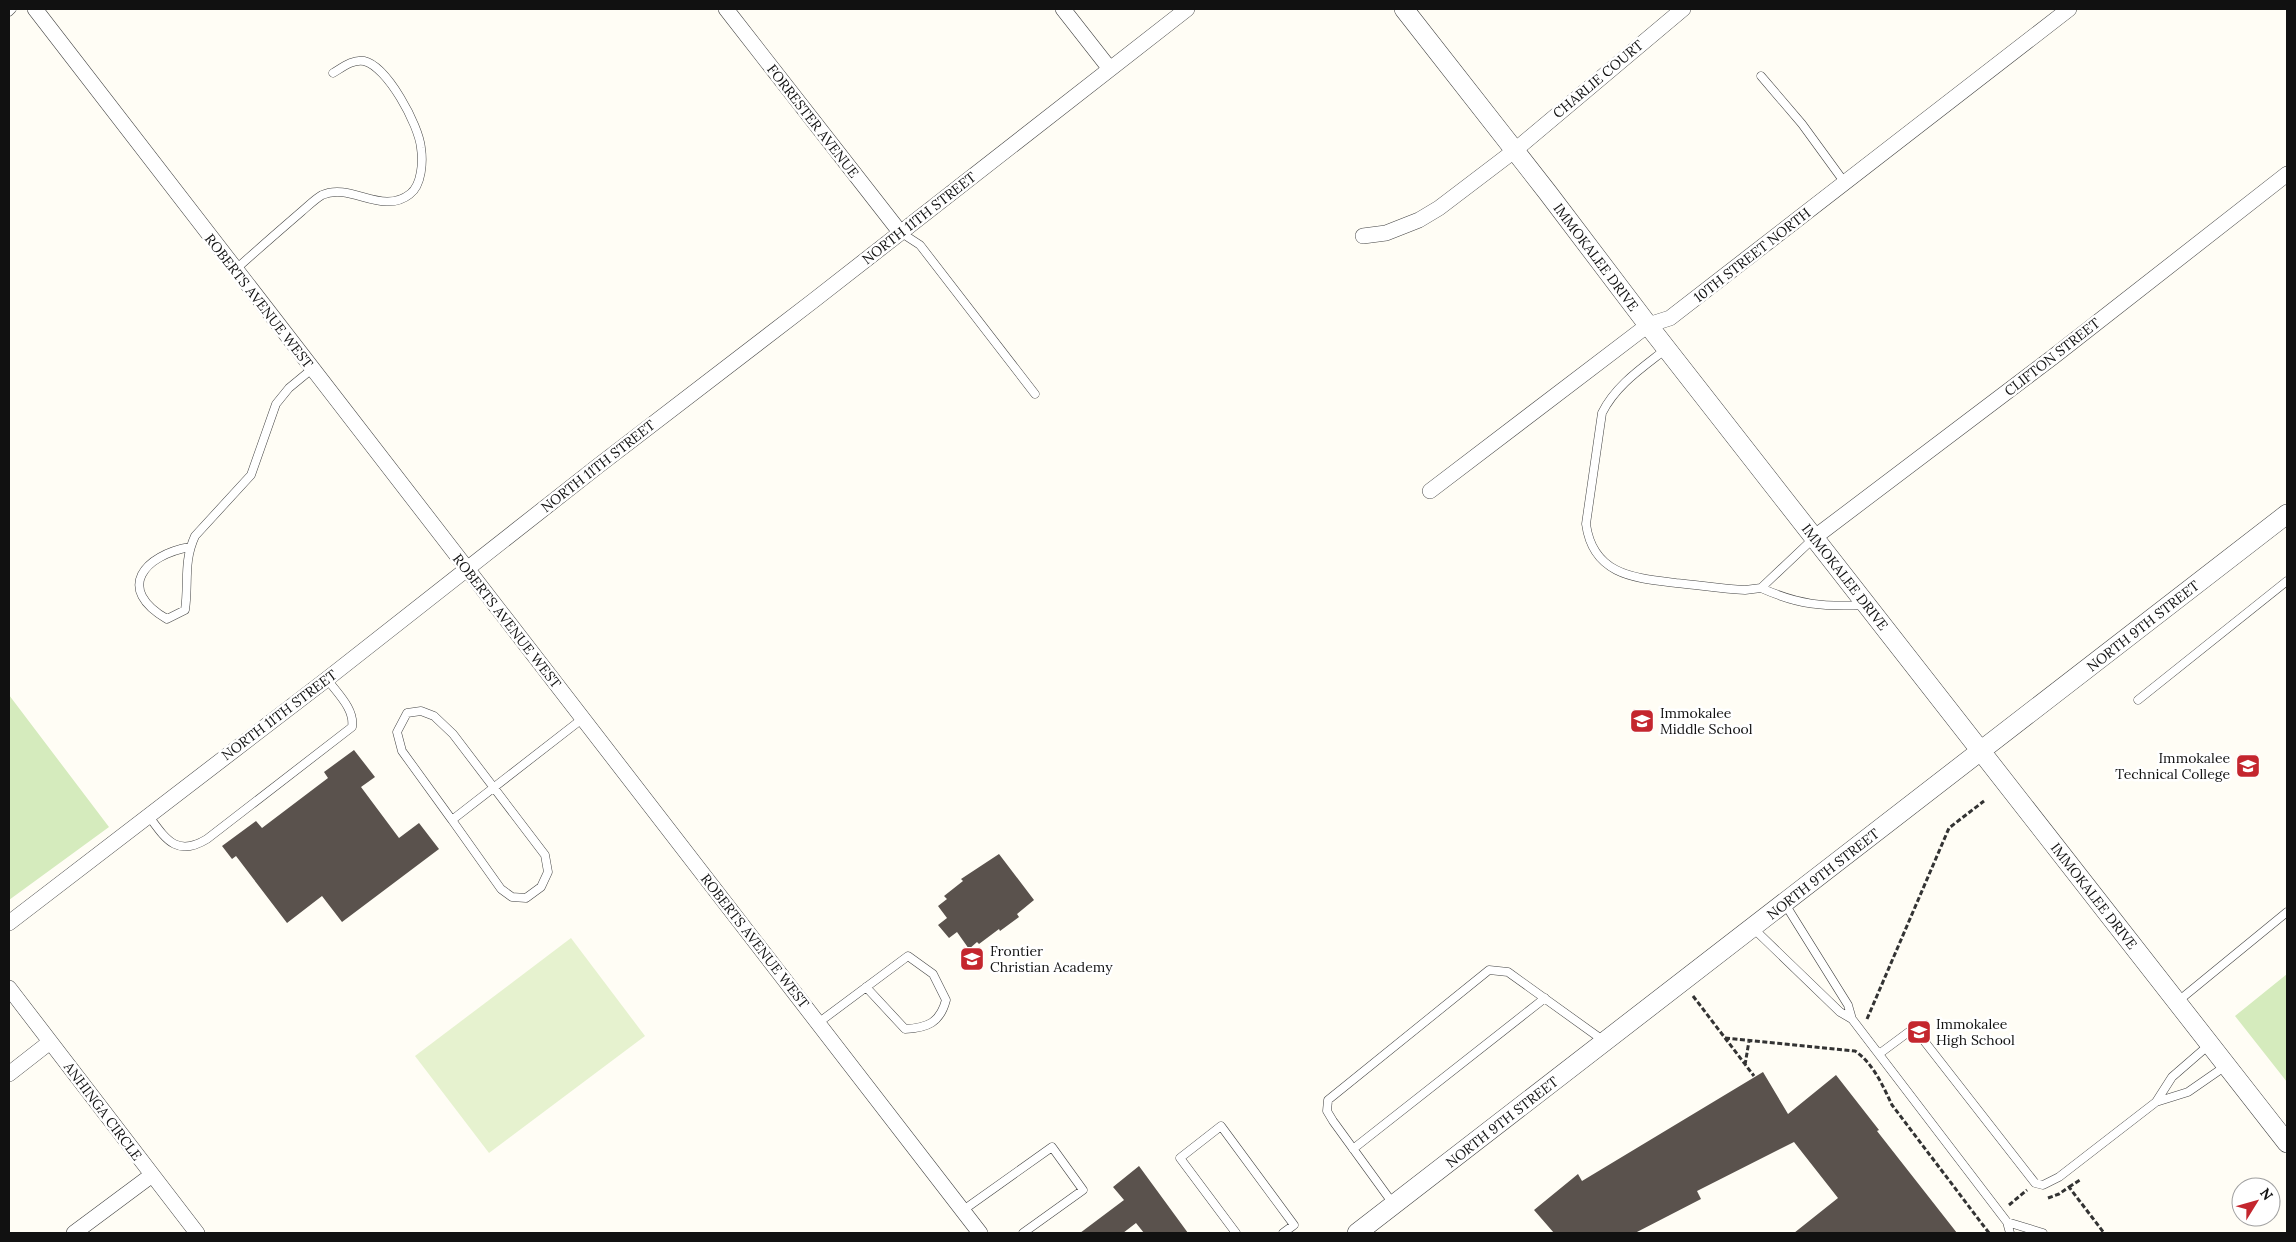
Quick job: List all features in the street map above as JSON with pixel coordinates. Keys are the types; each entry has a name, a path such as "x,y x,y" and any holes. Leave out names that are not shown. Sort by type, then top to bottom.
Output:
{"street":[{"name":"ROBERTS AVENUE WEST","path":"35,9 980,1233"},
{"name":"FORRESTER AVENUE","path":"726,9 900,232"},
{"path":"1063,9 1110,69"},
{"name":"NORTH 11TH STREET","path":"9,923 326,680 598,466 1187,9"},
{"name":"IMMOKALEE DRIVE","path":"1404,9 1648,326 1815,537 2287,1143"},
{"name":"CHARLIE COURT","path":"1363,236 1386,233 1419,220 1439,208 1514,151 1683,9"},
{"name":"10TH STREET NORTH","path":"1430,491 1648,326 1670,318 2069,9"},
{"name":"CLIFTON STREET","path":"1815,537 2053,357 2287,174"},
{"name":"NORTH 9TH STREET","path":"1357,1233 2287,514"},
{"name":"ANHINGA CIRCLE","path":"9,988 196,1233"},
{"path":"9,1074 50,1042"},
{"path":"74,1233 152,1175"}],"lane":[{"path":"9,12 12,9"},
{"path":"235,270 322,195 344,191 382,202 396,200 411,194 420,179 422,146 410,116 390,82 375,65 363,61 351,62 333,73"},
{"path":"1761,76 1802,124 1845,183"},
{"path":"900,232 920,245 1035,394"},
{"path":"1666,349 1628,379 1609,400 1602,413 1586,524 1588,538 1594,551 1616,571 1634,577 1727,589 1746,590 1760,588 1786,599 1804,603 1835,606 1867,605"},
{"path":"190,547 164,554 149,564 140,576 140,586 145,602 167,619 185,610 187,594 186,567 190,547 196,536 251,476 276,404 289,388 312,369"},
{"path":"1760,588 1815,537"},
{"path":"2138,700 2287,581"},
{"path":"148,815 168,842 174,845 191,847 207,839 352,727 351,712 326,680"},
{"path":"421,711 434,716 453,734 545,855 548,872 542,887 526,898 512,897 500,889 452,820 402,751 397,732 407,713 421,711"},
{"path":"452,820 582,719"},
{"path":"1785,904 1848,1005 1852,1019 2007,1222 2010,1233"},
{"path":"2177,1002 2287,912"},
{"path":"1753,928 1840,1012 1852,1019"},
{"path":"818,1023 866,987 908,956 933,974 946,1000 942,1014 924,1028 905,1029 866,987"},
{"path":"1394,1205 1327,1111 1328,1100 1489,970 1508,972 1605,1042"},
{"path":"1353,1149 1545,998"},
{"path":"1879,1054 1914,1028 2035,1183 2044,1185 2059,1177 2156,1102 2172,1077 2210,1044"},
{"path":"2156,1102 2188,1092 2227,1065"},
{"path":"1236,1233 1180,1158 1221,1126 1294,1224 1282,1233"},
{"path":"962,1211 1052,1147 1083,1190 1024,1233"},
{"path":"2007,1222 2043,1233"}],"path":[{"path":"1867,1020 1949,828 1984,801"},
{"path":"1689,989 1754,1076"},
{"path":"1725,1038 1855,1051 1861,1055 1882,1082 1892,1105 1989,1233"},
{"path":"1745,1065 1749,1040"},
{"path":"2046,1199 2059,1194 2080,1180"},
{"path":"2069,1188 2104,1233"},
{"path":"2008,1205 2027,1190 2033,1197"}],"green space":[{"path":"9,695 109,827 9,900"},
{"path":"571,938 645,1036 489,1153 415,1056"},
{"path":"2287,974 2287,1082 2235,1016"}],"building":[{"path":"354,750 375,777 361,787 399,838 419,823 439,849 342,922 322,896 287,923 236,856 232,859 222,846 256,821 262,828 328,778 324,772"},
{"name":"Frontier Christian Academy","path":"999,854 1034,900 1017,914 1019,917 979,944 977,942 969,949 957,932 949,938 938,925 947,918 938,906 947,899 944,896 963,881 961,879"},
{"path":"1763,1072 1788,1114 1836,1075 1957,1233 1794,1233 1838,1198 1794,1142 1697,1191 1701,1199 1635,1233 1554,1233 1534,1210 1578,1174 1582,1181"},
{"path":"1139,1166 1188,1233 1144,1233 1136,1223 1123,1233 1080,1233 1124,1200 1113,1187"}],"place":[{"name":"Immokalee Middle School","path":"1642,721"},
{"name":"Immokalee Technical College","path":"2248,766"},
{"name":"Frontier Christian Academy","path":"972,959"},
{"name":"Immokalee High School","path":"1919,1032"}]}
